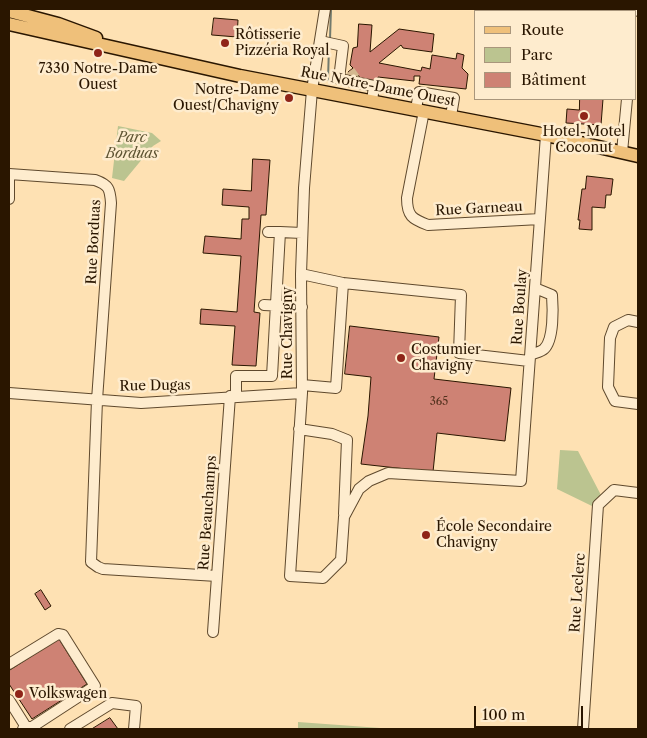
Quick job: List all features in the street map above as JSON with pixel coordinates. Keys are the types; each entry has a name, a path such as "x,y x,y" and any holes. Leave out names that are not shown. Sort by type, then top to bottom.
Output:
{"main road":[{"name":"Rue Notre-Dame Ouest","path":"9,11 58,24 141,54"},
{"name":"Rue Notre-Dame Ouest","path":"9,24 312,90 546,135 638,156"}],"street":[{"name":"Rue Chavigny","path":"325,9 312,90 304,188 301,274 302,389 290,576 323,578 341,560 344,518"},
{"path":"320,41 343,46 340,79 354,77 374,86 372,101"},
{"path":"420,110 419,92 454,98 451,116"},
{"path":"622,152 627,100"},
{"name":"Rue Garneau","path":"420,110 407,198 407,210 415,220 428,225 540,219"},
{"name":"Rue Boulay","path":"344,518 359,489 368,481 388,473 521,480 546,135"},
{"path":"9,174 9,199"},
{"name":"Rue Borduas","path":"9,174 95,180 104,183 110,190 111,203 97,400"},
{"path":"268,232 302,234"},
{"path":"276,306 280,232"},
{"path":"301,274 343,283 461,295 460,353 530,358 544,350 550,340 553,306 552,295 535,288"},
{"name":"Rue Dugas","path":"9,393 141,403 302,389 336,388 343,283"},
{"path":"264,305 302,307"},
{"name":"Rue Beauchamps","path":"213,632 236,376 272,376 276,306"},
{"path":"638,322 628,320 614,327 610,338 608,387 615,401 638,404"},
{"path":"97,400 91,562 103,568 217,576"},
{"path":"299,430 332,434 347,440 344,518"},
{"name":"Rue Leclerc","path":"583,729 598,505 614,490 638,493"},
{"path":"9,664 58,634 63,635 95,686 32,727 25,728 9,700"},
{"path":"70,729 112,703 136,706 134,729"}],"green space":[{"name":"Parc Borduas","path":"118,126 152,133 161,141 153,146 124,181 112,178"},
{"path":"560,450 578,451 602,497 594,507 557,489"},
{"path":"298,722 394,729 298,729"}],"building":[{"path":"554,9 593,9 592,10"},
{"path":"214,18 238,20 237,37 212,35"},
{"path":"359,24 372,25 370,52 399,29 434,34 432,52 403,48 401,45 379,63 421,71 422,67 430,69 432,55 456,59 457,53 464,55 462,68 468,74 466,89 419,84 420,76 414,76 414,81 378,77 378,81 361,79 358,75 353,79 348,72 353,68 350,65 353,48 357,47"},
{"name":"Hotel-Motel Coconut","path":"580,100 603,100 601,125 566,123 567,109 579,110"},
{"path":"253,159 270,160 266,215 261,215 254,312 260,313 256,366 232,365 235,326 200,324 201,309 237,312 241,256 203,253 205,236 241,239 242,219 249,219 249,207 222,205 223,189 251,191"},
{"path":"587,176 613,179 611,195 606,195 605,208 592,207 592,230 579,229 580,220 578,220 582,189 585,189"},
{"path":"350,326 439,337 434,379 511,388 505,441 437,433 433,472 361,464 371,377 345,374"},
{"path":"41,590 51,606 45,610 35,594"},
{"path":"59,639 87,684 32,719 9,684 9,671"},
{"path":"110,718 118,729 92,729"}],"waterway":[{"path":"330,39 331,9"},
{"path":"328,80 329,46"}],"tunnel":[{"path":"350,71 355,78"}],"place":[{"name":"Rôtisserie Pizzéria Royal","path":"225,43"},
{"name":"7330 Notre-Dame Ouest","path":"98,53"},
{"name":"Notre-Dame Ouest/Chavigny","path":"289,98"},
{"name":"Hotel-Motel Coconut","path":"584,116"},
{"name":"Costumier Chavigny","path":"401,358"},
{"name":"École Secondaire Chavigny","path":"426,535"},
{"name":"Volkswagen","path":"19,694"}]}
